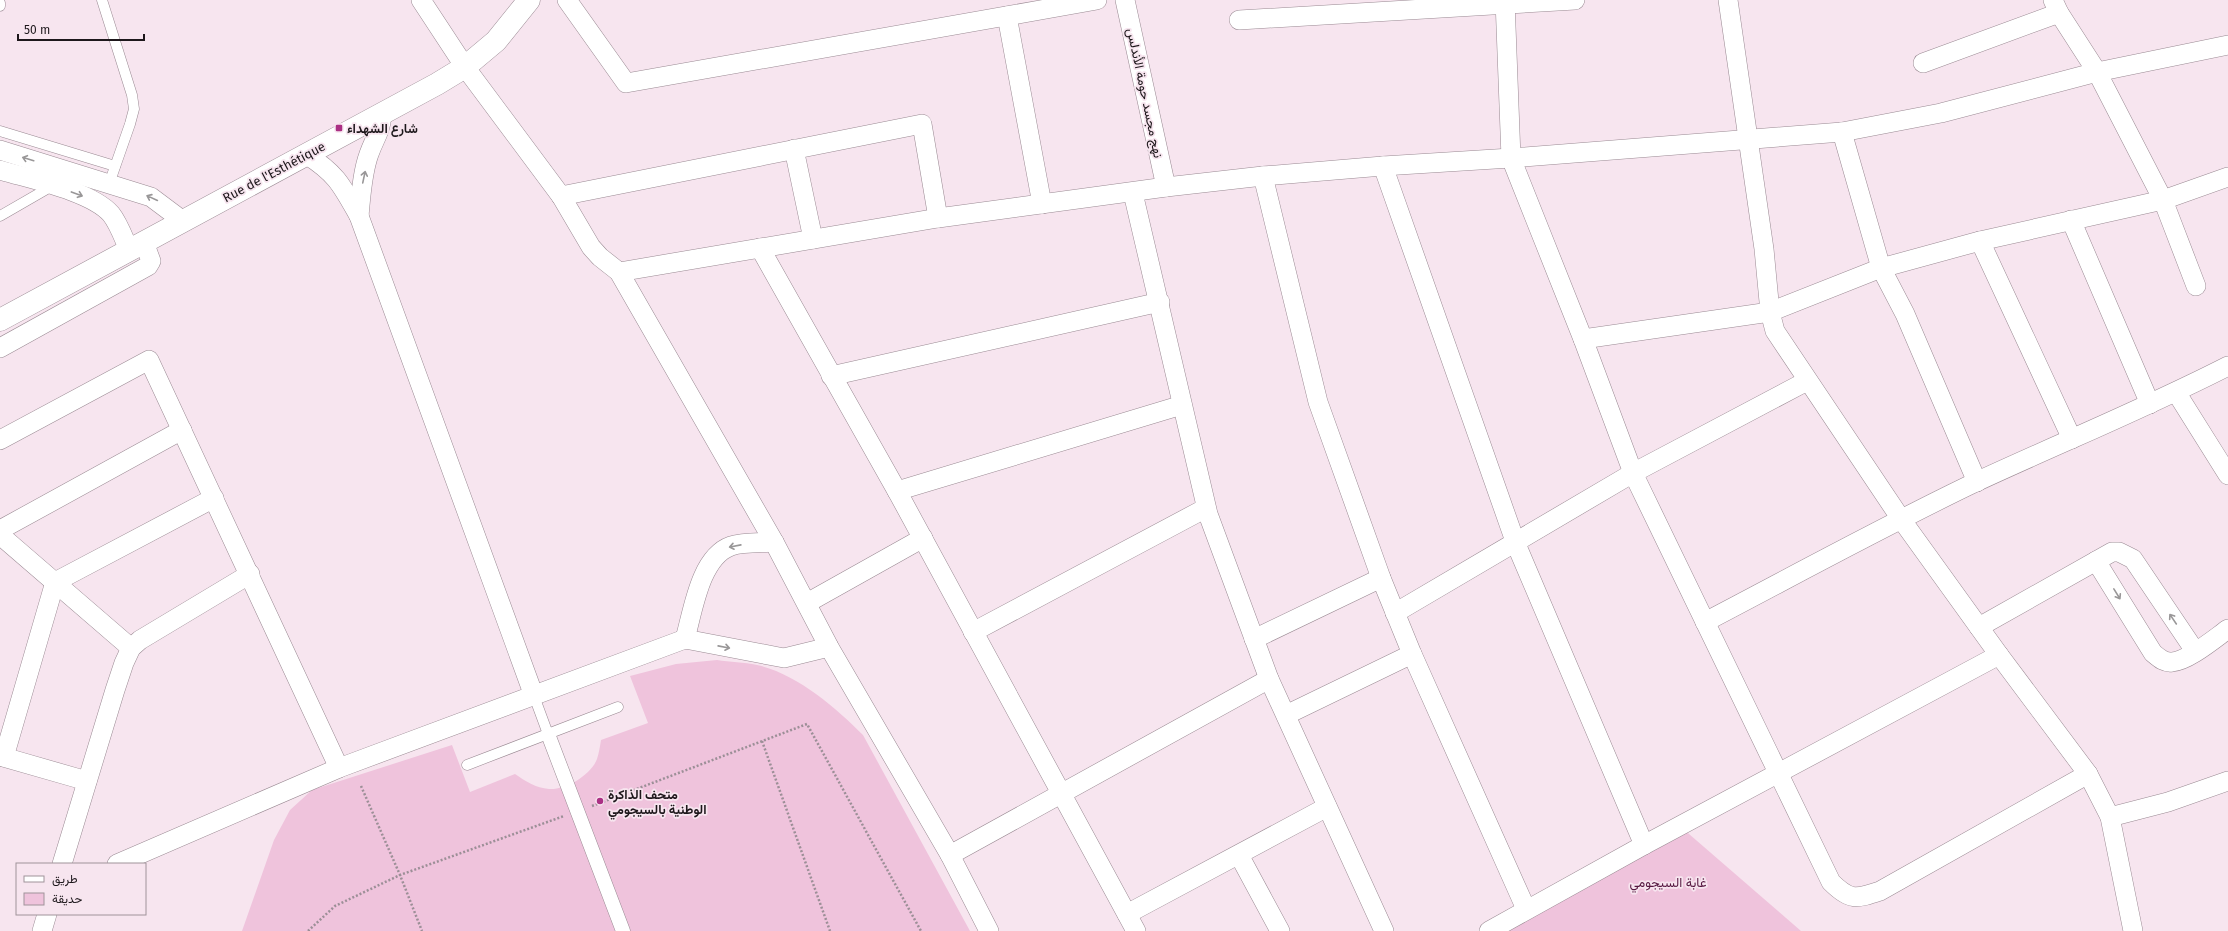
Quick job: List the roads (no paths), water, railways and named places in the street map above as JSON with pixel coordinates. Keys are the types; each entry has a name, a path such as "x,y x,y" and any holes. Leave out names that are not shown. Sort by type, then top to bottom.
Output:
{"street":[{"path":"420,0 465,67 561,196 600,257 619,272 774,542 829,647 950,855 989,931"},
{"name":"Rue de l'Esthétique","path":"0,320 382,115 465,67 496,41 529,0"},
{"path":"567,0 626,83 1097,0"},
{"name":"نهج مجسد حومة الأندلس","path":"1125,0 1166,187"},
{"path":"1239,20 1505,2 1574,0"},
{"path":"1728,0 1747,140 1764,248 1770,312 1775,331 1806,380 1901,519 1999,655 2088,774 2110,817 2132,931"},
{"path":"1505,2 1511,158 1583,338 1633,473 1832,882 1842,893 1856,898 1880,891 2088,774"},
{"path":"1923,63 2056,7 2097,72 2163,200 2196,286"},
{"path":"1008,16 1042,204"},
{"path":"619,272 938,218 1166,187 1263,176 1383,166 1511,158 1842,132 1941,113 2097,72 2228,45"},
{"path":"359,216 361,190 369,154 380,132 382,115"},
{"path":"561,196 922,124 938,218"},
{"path":"1842,132 1881,268 1905,314 1976,482"},
{"path":"794,149 813,239"},
{"path":"0,150 151,197 183,221"},
{"path":"307,155 327,167 340,182 359,216 534,696"},
{"path":"1383,166 1516,544 1644,844"},
{"path":"0,170 79,194 98,203 111,214 136,246 151,261 148,266 0,348"},
{"path":"1263,176 1318,402 1381,578 1412,654 1526,909"},
{"path":"1583,338 1770,312 1881,268 1980,241 2163,200 2228,177"},
{"path":"1133,192 1160,302 1206,508 1269,679 1384,931"},
{"path":"2071,220 2150,404"},
{"path":"1980,241 2072,439"},
{"path":"760,248 923,538 1136,931"},
{"path":"832,376 1160,302"},
{"path":"0,440 150,360 339,768"},
{"path":"1705,622 1901,519 1976,482 2150,404 2228,366"},
{"path":"1395,613 1516,544 1633,473 1806,380"},
{"path":"2176,392 2228,475"},
{"path":"897,491 1182,405"},
{"path":"0,530 182,430"},
{"path":"87,781 2,757 55,582 214,498"},
{"path":"973,632 1206,508"},
{"path":"0,534 132,648"},
{"path":"807,603 923,538"},
{"path":"685,639 705,571 719,553 732,546 774,542"},
{"path":"1979,627 2112,552 2120,552 2133,559 2195,651"},
{"path":"2096,561 2153,653 2160,659 2172,662 2182,660 2228,629"},
{"path":"62,863 121,670 132,648 154,630 250,574"},
{"path":"1254,638 1381,578"},
{"path":"119,863 339,768 685,639 784,658 829,647"},
{"path":"1286,715 1412,654"},
{"path":"1489,931 1644,844 1779,775 1999,655"},
{"path":"950,855 1269,679"},
{"path":"548,734 623,931"},
{"path":"2110,817 2168,802 2228,782"},
{"path":"1127,914 1327,807"},
{"path":"1239,855 1280,931"},
{"path":"42,931 47,915"}],"lane":[{"path":"102,0 132,95 134,109 109,184"},
{"path":"0,131 115,166"},
{"path":"0,216 52,186"},
{"path":"534,696 548,734"},
{"path":"467,765 618,707"}],"place":[{"name":"شارع الشهداء","path":"339,128"},
{"name":"متحف الذاكرة الوطنية بالسيجومي","path":"600,801"}],"park label":[{"name":"غابة السيجومي","path":"1668,882"}]}
